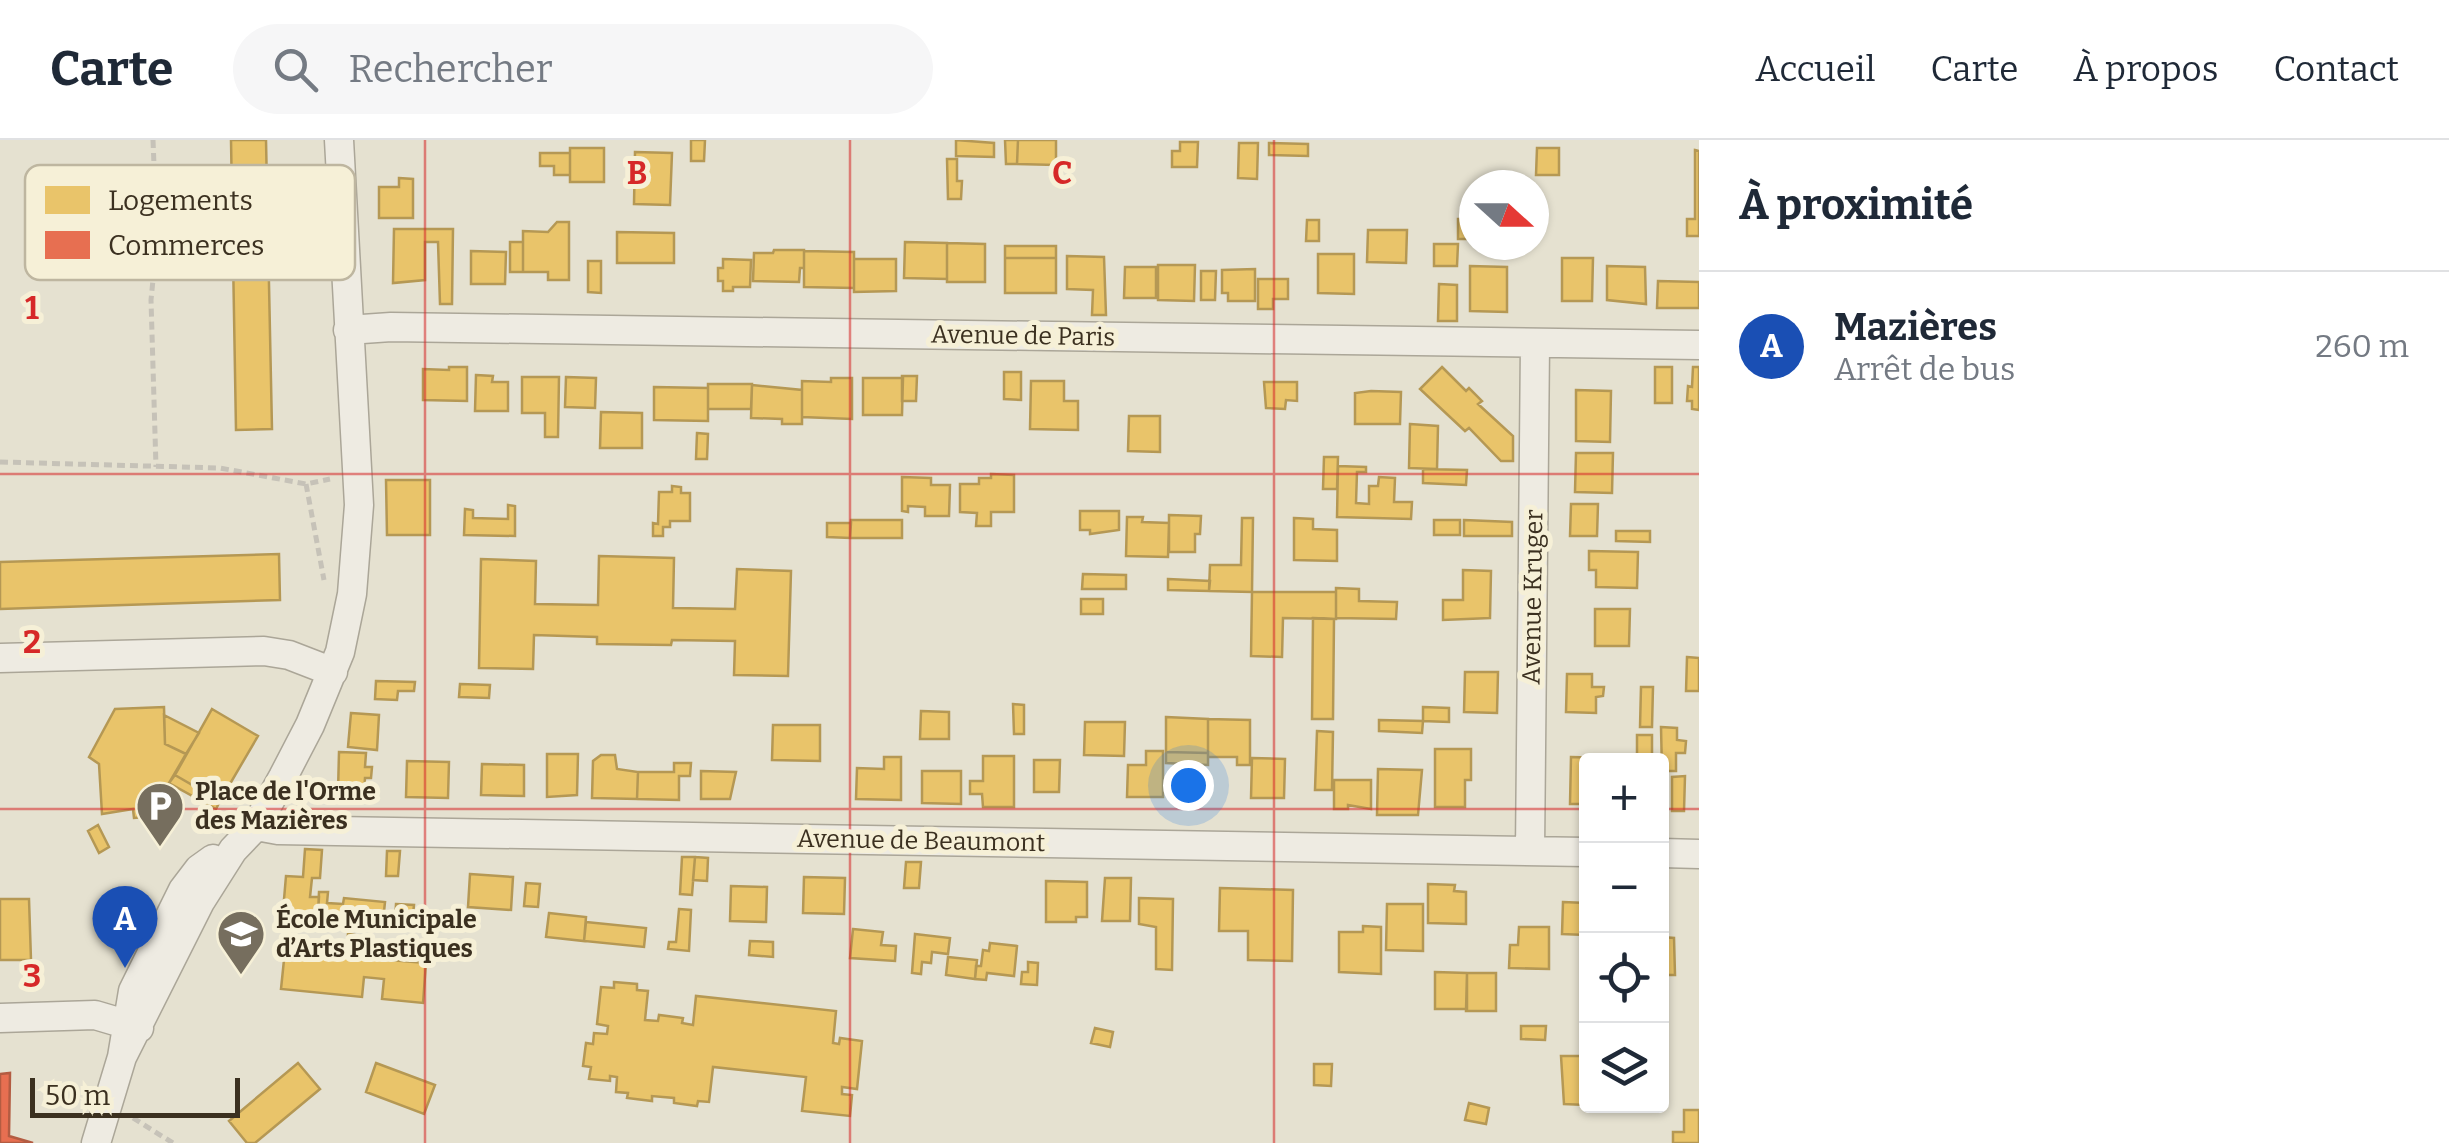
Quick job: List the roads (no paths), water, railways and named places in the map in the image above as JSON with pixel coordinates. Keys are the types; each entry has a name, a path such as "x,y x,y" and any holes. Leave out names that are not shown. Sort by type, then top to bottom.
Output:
{"street":[{"path":"339,140 340,165"},
{"path":"96,1143 132,1026 196,870 233,850 256,826 333,672 344,634 356,561 356,469 346,280"},
{"name":"Avenue de Paris","path":"348,330 392,327 1699,346"},
{"name":"Avenue Kruger","path":"1530,851 1535,344"},
{"path":"0,658 264,651 289,655 333,672"},
{"name":"Avenue de Beaumont","path":"256,826 278,830 1579,852"},
{"path":"122,1057 146,1040 158,1024 231,880 233,850"},
{"path":"1669,853 1699,854"},
{"path":"0,1018 95,1016 132,1026"}],"place":[{"name":"Place de l'Orme des Mazières","path":"160,848"},
{"name":"Mazières","path":"125,968"},
{"name":"École Municipale d’Arts Plastiques","path":"241,976"}]}
